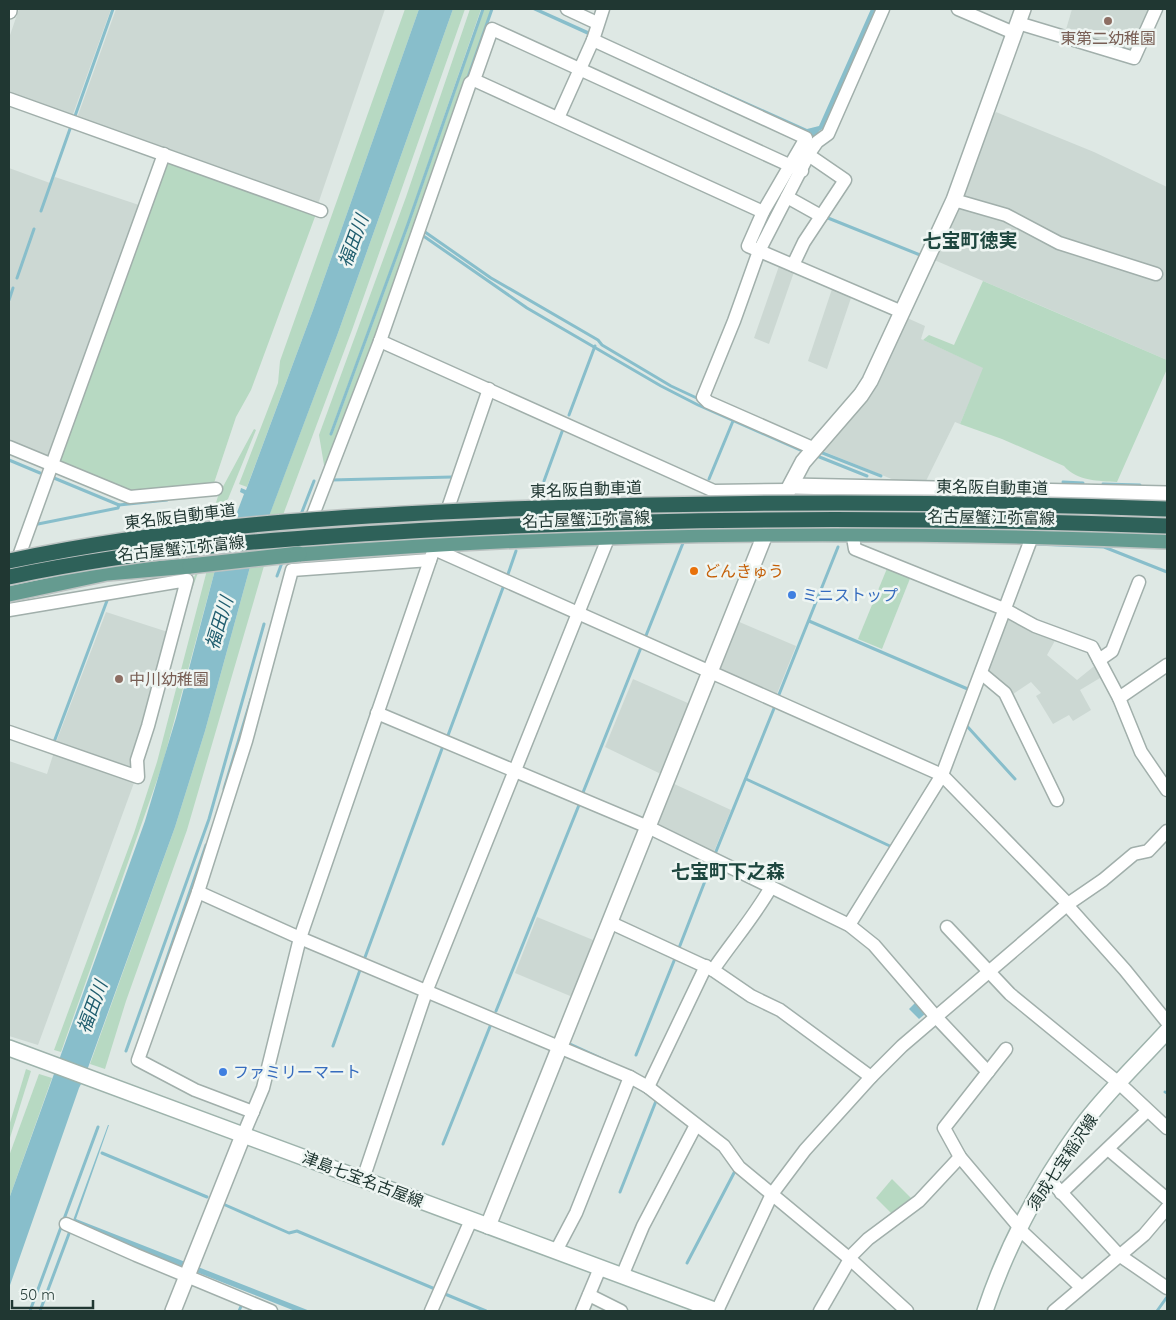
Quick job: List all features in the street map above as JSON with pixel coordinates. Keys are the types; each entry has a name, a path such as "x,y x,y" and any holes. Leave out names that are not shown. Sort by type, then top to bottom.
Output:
{"highway":[{"name":"東名阪自動車道","path":"9,561 88,546 202,530 271,523 439,512 790,502 1167,509"},
{"name":"東名阪自動車道","path":"9,577 88,561 190,547 381,533 582,522 788,519 1010,521 1167,526"}],"main road":[{"name":"名古屋蟹江弥富線","path":"9,594 107,573 299,554 433,550 609,536 852,532 1033,534 1167,541"}],"street":[{"path":"567,9 595,33 811,140"},
{"path":"558,118 595,33 603,9"},
{"path":"882,9 828,134 811,140 796,168 763,212 748,246 902,312"},
{"path":"958,9 1018,21 1134,58 1156,9"},
{"path":"488,1226 766,532 804,462 868,384 954,200 1018,21"},
{"path":"253,1112 194,1090 138,1060 198,892 246,741 292,570 380,341 470,83 474,80 492,29 796,168"},
{"path":"474,80 763,212"},
{"path":"9,99 321,211"},
{"path":"811,140 810,156 796,168 787,197 759,251 734,321 703,398 708,402 815,449"},
{"path":"9,583 164,154"},
{"path":"792,265 804,242 845,180 810,156"},
{"path":"787,197 821,216"},
{"path":"954,200 1006,215 1059,243 1156,274"},
{"path":"380,341 714,490 789,488 1167,494"},
{"path":"173,1311 263,1088 300,938 489,389"},
{"path":"9,448 130,497 216,489"},
{"path":"852,532 855,549 1004,609 1035,626 1092,647 1119,698 1141,752 1167,790"},
{"path":"849,925 942,775 1033,534"},
{"path":"363,1179 426,992 609,536"},
{"path":"292,570 433,550 942,775 1068,905 1125,970 1167,1022"},
{"path":"9,610 187,580 137,760 138,777 9,732"},
{"path":"1099,660 1112,651 1139,582"},
{"path":"1119,698 1167,665"},
{"path":"981,673 1005,693 1057,800"},
{"path":"377,713 648,827 849,925 874,945 936,1017 988,1072"},
{"path":"717,1311 772,1194 806,1149 871,1077 902,1046 1068,905 1103,880 1134,854 1148,851 1167,831"},
{"path":"648,1087 710,968 753,918 771,887"},
{"path":"198,892 426,992 630,1077 648,1087 724,1146 739,1167 849,1259 907,1311"},
{"path":"609,922 710,968 751,996 780,1010 871,1077"},
{"path":"947,926 989,972 1029,1010 1120,1084 1167,1128"},
{"name":"須成七宝稲沢線","path":"986,1311 1018,1227 1048,1178 1082,1126 1167,1031"},
{"name":"津島七宝名古屋線","path":"9,1048 717,1311"},
{"path":"1006,1048 944,1128 960,1157 1018,1227 1081,1287"},
{"path":"556,1251 576,1213 630,1077"},
{"path":"1061,1193 1147,1111"},
{"path":"622,1276 643,1226 696,1125"},
{"path":"1108,1149 1167,1199"},
{"path":"820,1311 849,1259 868,1239 919,1201 960,1157"},
{"path":"1048,1178 1119,1255 1167,1288"},
{"path":"1054,1311 1144,1235 1166,1213"},
{"path":"431,1311 471,1220"},
{"path":"66,1224 189,1270 271,1311"},
{"path":"582,1311 600,1268"},
{"path":"588,1295 621,1311"}],"shaded area":[{"path":"19,9 111,9 72,117 9,94 9,38"},
{"path":"116,9 385,9 318,204 77,118"},
{"name":"東第二幼稚園","path":"1072,9 1153,9 1132,54 1065,33"},
{"path":"996,112 1094,152 1167,187 1167,360 932,259 956,208 959,207 1061,237 963,196"},
{"path":"9,168 50,183 55,177 142,206 49,458 9,441"},
{"path":"779,266 794,272 769,344 754,338"},
{"path":"832,289 852,295 827,369 808,361"},
{"path":"905,317 925,326 921,339 984,368 960,424 955,422 925,483 904,484 820,450"},
{"name":"中川幼稚園","path":"106,612 171,633 146,724 130,770 55,745"},
{"path":"1009,617 1057,637 1047,655 1077,680 1098,663 1105,675 1080,690 1091,710 1073,721 1069,715 1053,724 1036,696 1041,693 1031,682 1010,696 987,672 1005,619"},
{"path":"737,621 796,646 776,696 718,669"},
{"path":"633,679 690,704 663,775 605,747"},
{"path":"54,752 135,780 38,1045 9,1036 9,761 47,774"},
{"path":"672,783 731,810 713,854 655,825"},
{"path":"537,917 598,942 575,998 515,973"}],"green space":[{"path":"405,9 419,9 313,310 247,487 239,484 278,383 280,361"},
{"path":"453,9 465,9 352,330 283,515 269,516 338,333"},
{"path":"470,9 481,9 407,224 330,433 332,435 409,225 484,9 491,9 416,226 325,471 319,435 406,197"},
{"path":"165,160 316,214 251,390 236,417 213,486 136,494 59,463 58,458"},
{"path":"983,281 1167,360 1167,369 1117,482 1075,475 1064,466 1002,439 960,424 983,368 923,340 929,335 954,345"},
{"path":"254,429 256,430 228,499 223,503 186,606 150,743 141,767 186,593 195,575 218,496"},
{"path":"264,566 187,830 126,1001 105,1069 90,1064 175,827 205,731 250,567"},
{"path":"888,566 911,576 882,649 858,639"},
{"path":"207,570 215,570 162,766 61,1052 54,1050 134,833 157,762"},
{"path":"26,1069 31,1071 9,1141 9,1126"},
{"path":"39,1074 52,1078 9,1199 9,1156"},
{"path":"892,1179 913,1200 892,1214 876,1198"}],"water":[{"name":"福田川","path":"419,9 453,9 338,333 250,567 205,731 175,827 79,1088 9,1288 9,1199 145,821 176,718 215,570 244,494 240,492 241,488 246,490 313,310"},
{"path":"531,9 539,9 807,129 819,126 871,9 877,9 824,128 819,131 816,139"},
{"path":"915,1003 925,1014 919,1019 909,1009"},
{"path":"108,1125 76,1219 310,1311 295,1311 72,1223"}],"waterway":[{"path":"75,116 113,9"},
{"path":"331,434 408,224 483,9"},
{"path":"467,80 492,9"},
{"path":"41,211 71,126"},
{"path":"828,218 920,255"},
{"path":"759,238 764,225"},
{"path":"17,278 34,229"},
{"path":"425,232 491,278 598,340 602,345 671,386 701,400"},
{"path":"422,235 527,308 661,386 698,405 800,450"},
{"path":"9,300 13,288"},
{"path":"569,415 595,346"},
{"path":"709,479 733,421"},
{"path":"544,481 563,429"},
{"path":"820,452 881,476"},
{"path":"817,456 867,476"},
{"path":"9,460 40,473"},
{"path":"331,480 452,477"},
{"path":"54,478 119,505 167,500"},
{"path":"300,517 314,481"},
{"path":"1063,482 1083,483"},
{"path":"1103,484 1140,485"},
{"path":"38,524 118,508 119,505"},
{"path":"645,638 683,543"},
{"path":"1035,544 1104,547 1167,572"},
{"path":"778,697 838,547"},
{"path":"507,577 516,551"},
{"path":"277,576 283,560"},
{"path":"447,738 504,585"},
{"path":"54,742 108,598"},
{"path":"809,621 970,690"},
{"path":"126,1051 209,819 264,624"},
{"path":"582,795 642,645"},
{"path":"224,789 251,699"},
{"path":"715,854 775,706"},
{"path":"966,725 1015,779"},
{"path":"364,960 443,746"},
{"path":"746,779 892,847"},
{"path":"496,1011 579,805"},
{"path":"146,1019 206,845"},
{"path":"679,948 712,863"},
{"path":"636,1055 676,956"},
{"path":"333,1046 360,970"},
{"path":"443,1144 491,1024"},
{"path":"570,1044 605,1060"},
{"path":"620,1192 656,1101"},
{"path":"30,1311 98,1127"},
{"path":"102,1153 207,1197"},
{"path":"687,1263 735,1171"},
{"path":"223,1204 289,1233 297,1231 435,1289"},
{"path":"40,1311 70,1231"},
{"path":"445,1294 486,1311"},
{"path":"1157,1311 1167,1297"},
{"path":"239,1311 242,1304"}],"place":[{"name":"東第二幼稚園","path":"1108,21"},
{"name":"どんきゅう","path":"694,571"},
{"name":"ミニストップ","path":"792,595"},
{"name":"中川幼稚園","path":"119,679"},
{"name":"ファミリーマート","path":"223,1072"}],"district":[{"name":"七宝町徳実","path":"970,240"},
{"name":"七宝町下之森","path":"728,871"}]}
